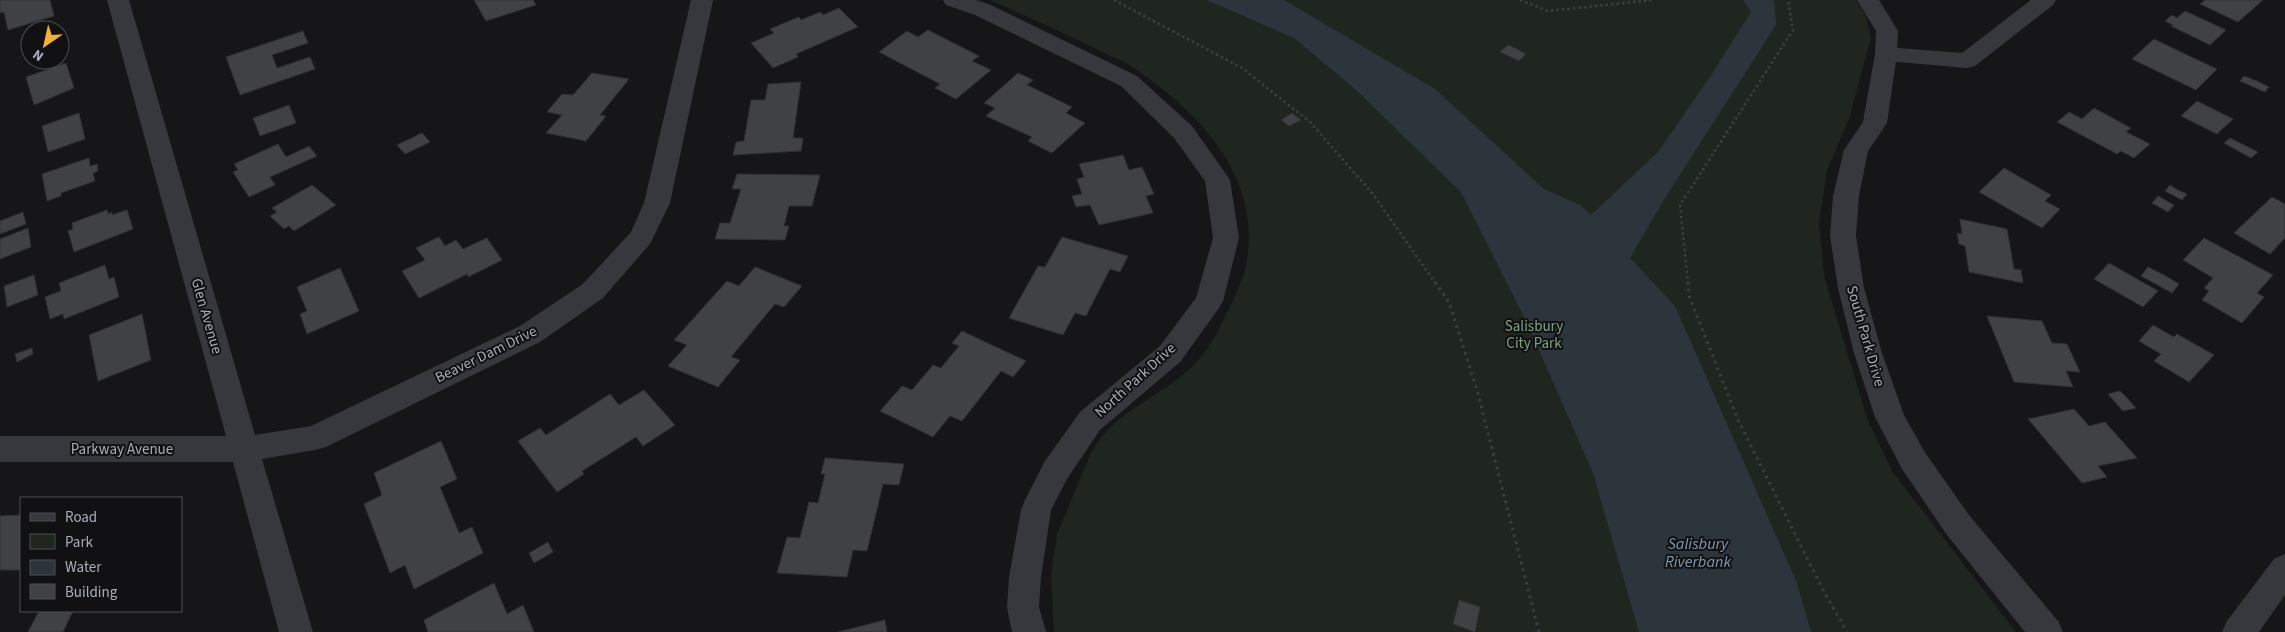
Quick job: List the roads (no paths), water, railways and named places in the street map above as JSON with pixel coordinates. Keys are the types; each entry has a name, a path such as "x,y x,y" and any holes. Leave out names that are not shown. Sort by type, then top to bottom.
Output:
{"street":[{"name":"Glen Avenue","path":"118,0 296,632"},
{"name":"Beaver Dam Drive","path":"244,449 315,438 530,334 593,291 641,237 657,203 702,0"},
{"name":"North Park Drive","path":"954,0 1001,19 1129,81 1182,132 1217,180 1226,238 1209,301 1170,354 1090,421 1056,470 1036,510 1025,576 1023,607 1029,632"},
{"name":"South Park Drive","path":"1868,0 1887,32 1886,54 1875,123 1856,150 1846,196 1843,236 1851,288 1866,344 1890,417 1913,460 1958,525 2046,632"},
{"path":"1886,54 1967,61 2045,0"},
{"name":"Parkway Avenue","path":"0,449 244,449"},
{"path":"2239,632 2285,569"}],"water":[{"name":"Salisbury Riverbank","path":"1207,0 1284,0 1435,89 1544,189 1580,205 1591,215 1658,152 1710,77 1751,12 1743,0 1774,0 1776,25 1665,198 1630,258 1675,306 1797,583 1811,632 1639,632 1593,473 1528,325 1461,192 1355,89 1294,38"}],"park label":[{"name":"Salisbury City Park","path":"1534,334"}]}
